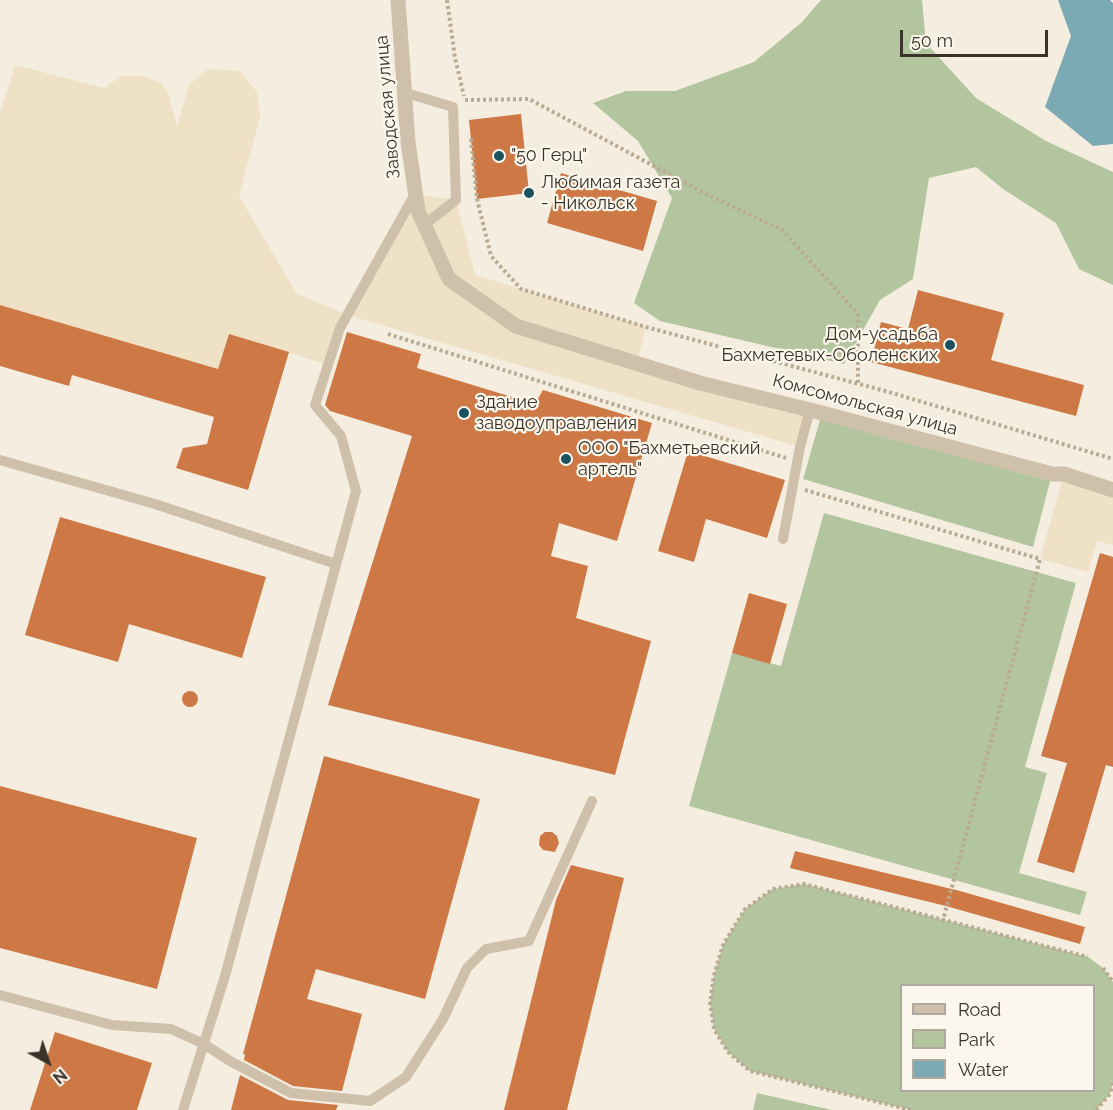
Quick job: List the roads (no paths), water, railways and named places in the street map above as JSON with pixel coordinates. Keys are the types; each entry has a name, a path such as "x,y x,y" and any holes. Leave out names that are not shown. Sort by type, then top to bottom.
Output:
{"street":[{"name":"Заводская улица","path":"398,0 408,142 415,194 421,218"},
{"name":"Комсомольская улица","path":"421,218 449,279 516,326 700,383 1041,472 1064,474 1113,490"}],"lane":[{"path":"406,93 453,107 456,200 421,218"},
{"path":"183,1110 225,976 356,491 341,436 315,405 340,328 415,194"},
{"path":"783,539 810,410"},
{"path":"0,460 155,504 336,564"},
{"path":"0,995 112,1024 171,1029 204,1044 230,1061 291,1093 370,1101 406,1077 443,1019 467,968 486,949 529,941 592,801"}],"water":[{"path":"1058,0 1110,0 1113,3 1113,144 1093,146 1045,107 1071,36"}],"place":[{"name":"\"50 Герц\"","path":"499,156"},
{"name":"Любимая газета - Никольск","path":"529,193"},
{"name":"Дом-усадьба Бахметевых-Оболенских","path":"950,345"},
{"name":"Здание заводоуправления","path":"464,413"},
{"name":"ООО \"Бахметьевский артель\"","path":"566,459"}]}
